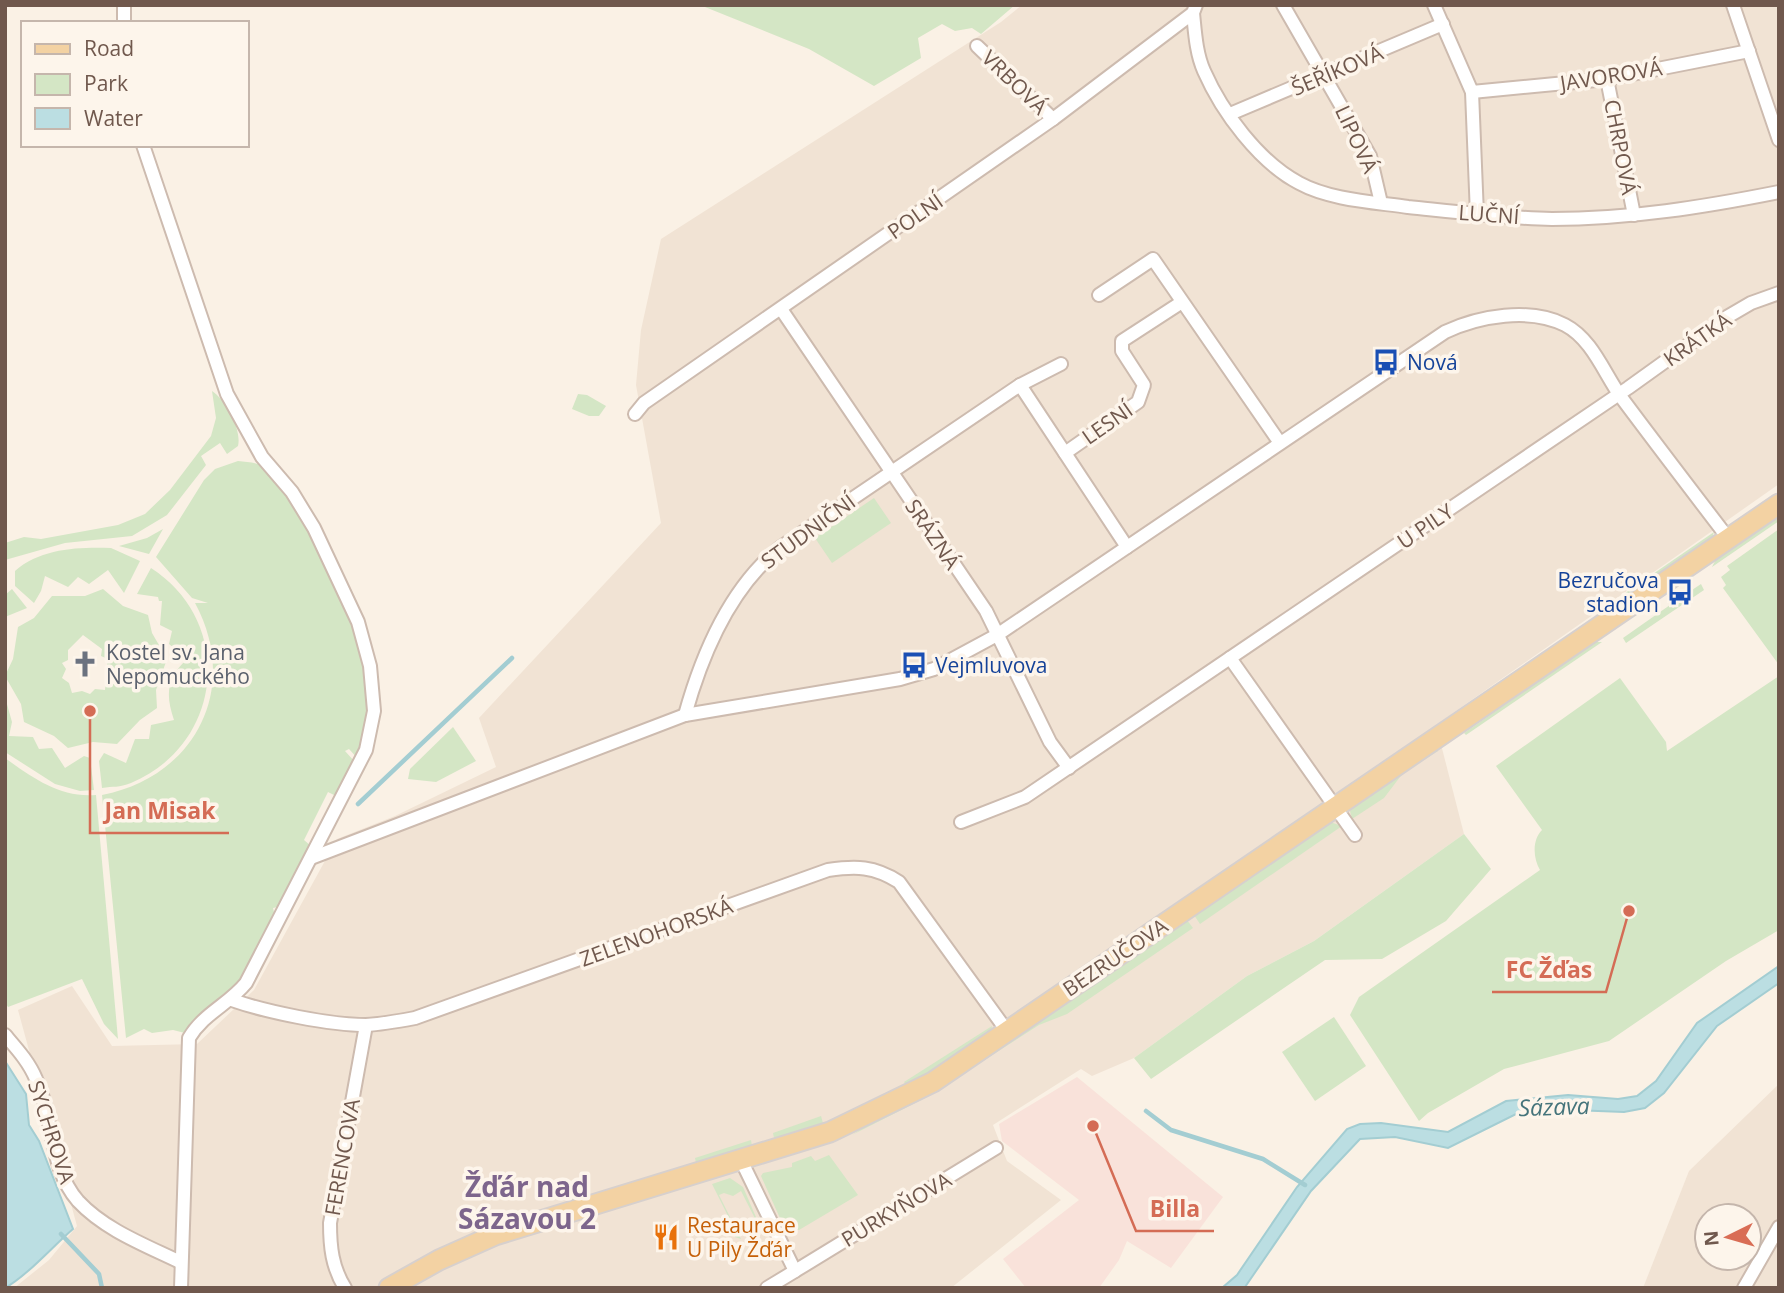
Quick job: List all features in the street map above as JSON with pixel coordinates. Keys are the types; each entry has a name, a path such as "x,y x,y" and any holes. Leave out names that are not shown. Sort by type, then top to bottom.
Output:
{"main road":[{"name":"BEZRUČOVA","path":"389,1288 449,1255 538,1219 831,1132 933,1082 1779,504"}],"street":[{"name":"LIPOVÁ","path":"1283,5 1326,75 1370,156 1381,203"},
{"path":"1433,5 1472,92 1477,215"},
{"path":"1733,5 1779,140"},
{"name":"LUČNÍ","path":"1195,9 1204,70 1230,114 1256,147 1301,185 1381,203 1477,215 1552,219 1634,215 1716,205 1779,192"},
{"name":"POLNÍ","path":"635,414 644,403 1053,119 1195,9"},
{"name":"ŠEŘÍKOVÁ","path":"1230,114 1443,24"},
{"name":"VRBOVÁ","path":"977,46 1053,119"},
{"name":"JAVOROVÁ","path":"1472,92 1607,79 1749,51"},
{"name":"CHRPOVÁ","path":"1607,79 1634,215"},
{"path":"144,147 227,394 262,457 292,492 314,528 358,622 370,666 374,711 366,750 246,984 232,1000 211,1010 189,1038 181,1288"},
{"path":"1099,295 1153,259 1280,443"},
{"name":"KRÁTKÁ","path":"1619,394 1727,317 1751,303 1779,293"},
{"name":"LESNÍ","path":"1065,453 1138,402 1144,385 1122,351 1122,341 1182,302"},
{"name":"SRÁZNÁ","path":"781,309 986,611 1050,743 1069,768"},
{"path":"311,858 685,715 911,677 945,664 996,635 1445,332 1491,317 1530,317 1566,326 1585,341 1619,394 1728,538"},
{"path":"891,472 1020,385 1061,364"},
{"name":"LESNÍ","path":"1020,385 1127,547"},
{"name":"U PILY","path":"961,822 1025,797 1619,394"},
{"name":"STUDNIČNÍ","path":"685,715 725,612 740,586 781,547 891,472"},
{"path":"1230,658 1355,835"},
{"name":"ZELENOHORSKÁ","path":"232,1000 251,1006 366,1025 429,1015 828,870 860,866 883,872 899,882 1007,1031"},
{"name":"FERENCOVA","path":"345,1288 336,1274 330,1249 330,1223 366,1025"},
{"name":"SYCHROVA","path":"5,1035 26,1060 37,1079 59,1166 76,1199 112,1228 180,1262"},
{"name":"PURKYŇOVA","path":"767,1288 996,1148"},
{"path":"741,1160 795,1271"},
{"path":"1744,1288 1779,1227"}],"shaded area":[{"path":"1022,5 1779,5 1779,484 1436,725 1464,834 1314,941 1247,976 1134,1058 1092,1076 1081,1069 993,1125 1007,1161 1061,1200 951,1288 14,1288 49,1260 77,1226 18,1010 72,986 112,1046 197,1044 254,990 337,839 395,816 496,767 479,718 661,523 636,385 641,330 661,239 1001,22"},
{"path":"1077,1077 1223,1197 1171,1268 1127,1241 1119,1260 1099,1288 1026,1288 1003,1259 1079,1200 1002,1141 999,1124"},
{"path":"1779,1084 1779,1288 1643,1288 1689,1171"}],"green space":[{"path":"700,5 1015,5 981,34 972,28 955,31 942,24 918,38 921,58 874,86 809,49"},
{"path":"212,391 223,401 232,416 238,432 238,446 227,454 220,443 201,456 206,465 167,515 132,536 65,543 5,560 5,543 24,537 41,539 118,525 145,514 170,490 211,436 216,418"},
{"path":"578,394 587,395 606,406 599,416 589,416 572,409"},
{"path":"238,461 261,465 280,482 296,505 327,564 352,626 365,676 367,708 364,739 359,760 349,749 345,751 355,762 338,797 328,792 304,840 311,846 282,906 273,908 274,912 279,910 243,977 185,1033 173,1030 152,1033 144,1029 126,1038 102,795 135,785 162,769 184,749 201,724 210,696 213,666 208,635 195,603 208,603 192,598 156,557 204,480 215,469"},
{"path":"874,498 891,523 832,563 815,538"},
{"path":"1779,514 1779,521 1712,567 1717,557"},
{"path":"163,529 149,554 119,546 147,538"},
{"path":"1779,529 1779,665 1723,588 1726,585 1721,577 1730,570 1727,566"},
{"path":"1714,532 1712,539 1628,596 1621,596"},
{"path":"111,548 140,561 124,593 108,570 89,584 78,577 68,587 45,576 34,603 15,586 15,571 25,563 48,553"},
{"path":"151,568 178,591 196,619 206,649 207,681 200,712 185,741 162,765 131,783 102,788 99,761 104,753 126,763 135,739 149,739 151,725 174,720 169,702 170,687 175,673 187,659 169,644 172,631 160,625 162,601 159,601 158,597 137,594"},
{"path":"1701,584 1704,590 1626,643 1623,638 1670,605 1673,608 1679,604 1677,600"},
{"path":"12,589 27,608 5,617 5,595"},
{"path":"103,589 123,606 148,615 152,633 167,659 156,690 157,708 140,720 117,744 93,742 68,748 54,736 24,722 21,704 5,676 13,659 18,627 34,618 52,596 85,596","holes":["83,635 102,649 101,656 108,659 107,665 112,673 106,680 105,690 95,689 90,694 82,691 72,693 69,683 62,678 66,669 62,663 68,660 68,650"]},
{"path":"1595,642 1602,642 1466,735 1464,733"},
{"path":"1779,676 1779,930 1726,961 1609,1041 1504,1069 1428,1113 1419,1121 1350,1015 1359,997 1540,870 1535,849 1536,839 1542,830 1496,766 1620,678 1666,742 1667,751"},
{"path":"5,697 12,722 9,736 33,737 39,749 52,748 65,768 84,756 90,758 94,790 80,791 55,784 5,752"},
{"path":"453,727 476,761 436,782 408,779 410,769"},
{"path":"1436,749 1438,751 1403,773 1384,798 1352,819 1350,811 1354,806"},
{"path":"5,758 59,790 96,795 118,1039 104,1024 82,979 8,1007 5,1002"},
{"path":"1330,822 1342,826 1200,924 1194,915"},
{"path":"1464,834 1491,869 1446,921 1382,959 1325,960 1151,1079 1134,1058 1247,976 1314,941"},
{"path":"1187,920 1193,928 1067,1014 1039,1025 927,1097 852,1135"},
{"path":"1334,1017 1366,1066 1315,1101 1282,1052"},
{"path":"992,1026 991,1032 907,1087 904,1082"},
{"path":"821,1116 823,1123 774,1138 773,1133"},
{"path":"751,1140 752,1146 696,1163 695,1158"},
{"path":"829,1155 858,1195 799,1230 784,1227 761,1176 763,1173 792,1167 792,1163 811,1156 815,1161"},
{"path":"730,1178 743,1187 765,1238 741,1191 733,1196 724,1193 719,1195 741,1239 735,1237 734,1228 712,1184"}],"water":[{"name":"Sázava","path":"1779,966 1779,983 1717,1026 1664,1093 1645,1108 1624,1112 1572,1110 1516,1114 1448,1148 1395,1137 1360,1139 1311,1191 1245,1287 1222,1288 1237,1275 1297,1187 1347,1129 1360,1124 1381,1123 1448,1132 1506,1101 1568,1095 1618,1099 1637,1096 1656,1081 1697,1023"},
{"path":"5,1061 26,1094 29,1125 39,1141 73,1229 5,1288"}],"waterway":[{"path":"358,804 512,658"},
{"path":"1146,1111 1171,1130 1263,1159 1305,1185"},
{"path":"61,1234 99,1274 102,1288"}],"place":[{"name":"Nová","path":"1386,362"},
{"name":"Bezručova stadion","path":"1680,592"},
{"name":"Kostel sv. Jana Nepomuckého","path":"85,664"},
{"name":"Vejmluvova","path":"914,665"},
{"name":"Jan Misak","path":"90,711"},
{"name":"FC Žďas","path":"1629,911"},
{"name":"Billa","path":"1093,1126"},
{"name":"Restaurace U Pily Žďár","path":"666,1237"}],"district":[{"name":"Žďár nad Sázavou 2","path":"527,1202"}]}
